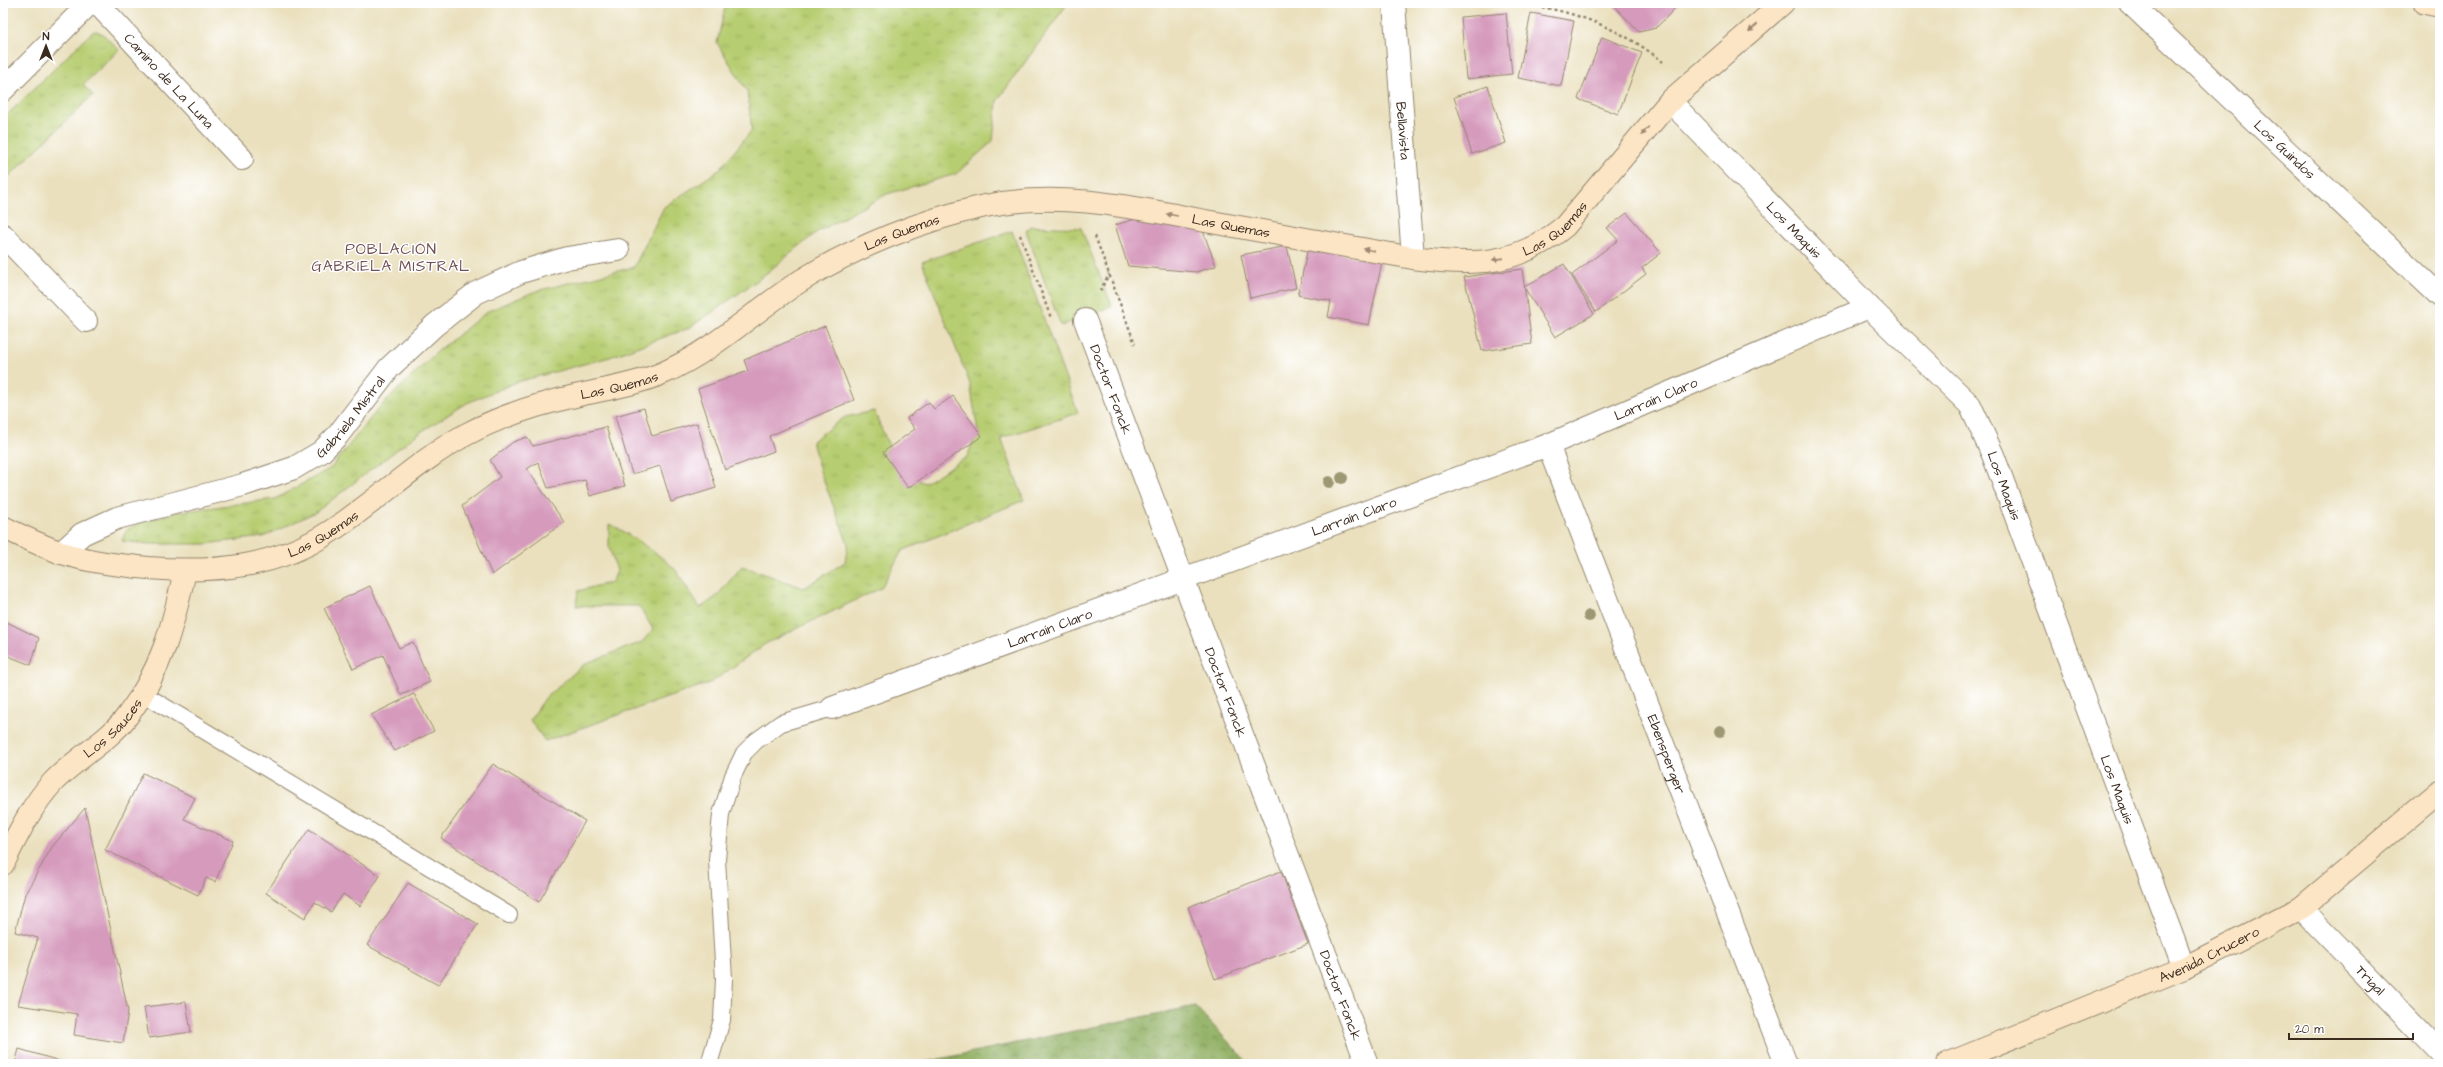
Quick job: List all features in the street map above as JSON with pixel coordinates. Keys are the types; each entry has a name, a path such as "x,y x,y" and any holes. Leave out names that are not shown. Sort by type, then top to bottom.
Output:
{"main road":[{"name":"Las Quemas","path":"3,527 61,553 99,562 186,571 227,568 266,562 298,550 330,532 422,463 468,433 521,412 571,397 617,388 661,373 714,344 802,281 847,256 900,232 964,211 1008,203 1051,199 1081,200 1413,258 1456,264 1505,258 1528,250 1548,240 1565,226 1670,101 1783,3"},
{"path":"2424,3 2440,6"},
{"name":"Los Sauces","path":"3,864 22,824 53,782 127,717 150,682 172,628 186,571"},
{"name":"Avenida Crucero","path":"1958,1062 2184,968 2301,908 2440,791"}],"street":[{"path":"3,90 90,3"},
{"name":"Camino de La Luna","path":"97,3 242,159"},
{"name":"Bellavista","path":"1394,3 1413,258"},
{"name":"Los Guindos","path":"2130,3 2440,296"},
{"name":"Los Maquis","path":"1670,101 1870,307 1970,405 1993,455 2184,968"},
{"path":"3,234 86,322"},
{"name":"Gabriela Mistral","path":"61,553 82,534 117,518 243,485 294,468 321,452 338,435 389,368 435,325 476,292 521,272 567,258 618,250"},
{"name":"Larraín Claro","path":"832,708 1181,578 1548,445 1870,307"},
{"name":"Doctor Fonck","path":"1085,320 1181,578 1367,1064"},
{"name":"Ebensperger","path":"1548,445 1786,1064"},
{"name":"Trigal","path":"2301,908 2440,1052"}],"lane":[{"path":"142,693 509,915"},
{"path":"709,1064 722,1020 724,979 717,860 721,814 734,776 744,753 756,741 781,723 832,708"}],"path":[{"path":"1506,3 1547,8 1591,20 1644,46 1690,83"},
{"path":"1081,200 1135,344"},
{"path":"1008,203 1052,320"}],"green space":[{"path":"726,3 1068,3 997,101 993,141 956,174 887,194 817,232 758,280 689,328 610,357 517,382 467,403 416,435 316,512 263,537 205,544 150,544 122,541 126,530 142,522 178,512 275,499 331,468 377,410 438,351 488,311 536,291 634,267 664,207 719,170 752,130 747,91 717,43"},
{"path":"96,31 103,34 119,50 83,85 93,95 3,182 3,119 92,32"},
{"path":"1031,226 1081,228 1112,306 1061,326 1026,231"},
{"path":"1012,231 1078,413 1001,438 1024,500 902,551 881,588 765,644 712,682 545,741 530,720 546,697 586,663 642,642 653,629 639,606 576,606 578,591 612,582 617,571 609,547 609,524 624,532 665,560 677,572 700,608 716,597 742,566 804,588 845,562 848,544 820,471 812,441 845,417 874,411 901,474 925,483 967,457 978,431 970,384 922,262"},
{"path":"1195,1006 1249,1064 920,1064 920,1063"}],"building":[{"path":"1611,3 1680,3 1656,28 1639,32"},
{"path":"1506,13 1512,74 1466,79 1461,17"},
{"path":"1531,13 1574,21 1561,86 1518,78"},
{"path":"1602,37 1642,53 1618,114 1578,99"},
{"path":"1488,86 1506,143 1472,154 1454,97"},
{"path":"1627,213 1661,253 1642,268 1646,274 1596,312 1572,275 1618,240 1607,228"},
{"path":"1139,218 1203,231 1216,266 1196,272 1128,266 1115,225"},
{"path":"1287,246 1296,288 1250,298 1241,255"},
{"path":"1308,247 1382,262 1369,325 1328,317 1331,301 1298,295"},
{"path":"1564,264 1594,314 1555,337 1524,287"},
{"path":"1522,269 1532,344 1482,351 1464,277"},
{"path":"825,326 854,400 769,436 774,451 725,470 698,389 748,371 744,360"},
{"path":"953,396 982,436 908,488 883,452 915,429 907,418 929,402 934,409"},
{"path":"644,408 652,436 697,423 716,488 671,502 660,466 632,474 615,416"},
{"path":"606,427 625,486 590,496 585,480 548,488 538,462 527,469 564,522 492,575 462,506 500,477 490,460 513,442 527,437 533,446"},
{"path":"370,586 399,648 413,642 430,682 401,695 383,655 353,669 324,608"},
{"path":"3,620 39,638 31,665 3,654"},
{"path":"414,694 434,731 395,751 371,715"},
{"path":"493,764 585,821 539,902 441,838"},
{"path":"143,773 195,798 184,819 233,841 215,882 206,878 198,895 105,850"},
{"path":"85,808 128,1011 123,1043 74,1035 77,1014 18,1005 38,938 15,932 25,894 52,847"},
{"path":"309,829 380,876 360,906 343,894 331,912 315,902 305,918 266,893"},
{"path":"1281,871 1308,944 1215,979 1188,907"},
{"path":"408,883 478,924 438,985 367,945"},
{"path":"186,1002 191,1032 149,1038 144,1007"},
{"path":"19,1049 70,1064 15,1064"}],"district":[{"name":"POBLACIÓN GABRIELA MISTRAL","path":"391,258"}]}
